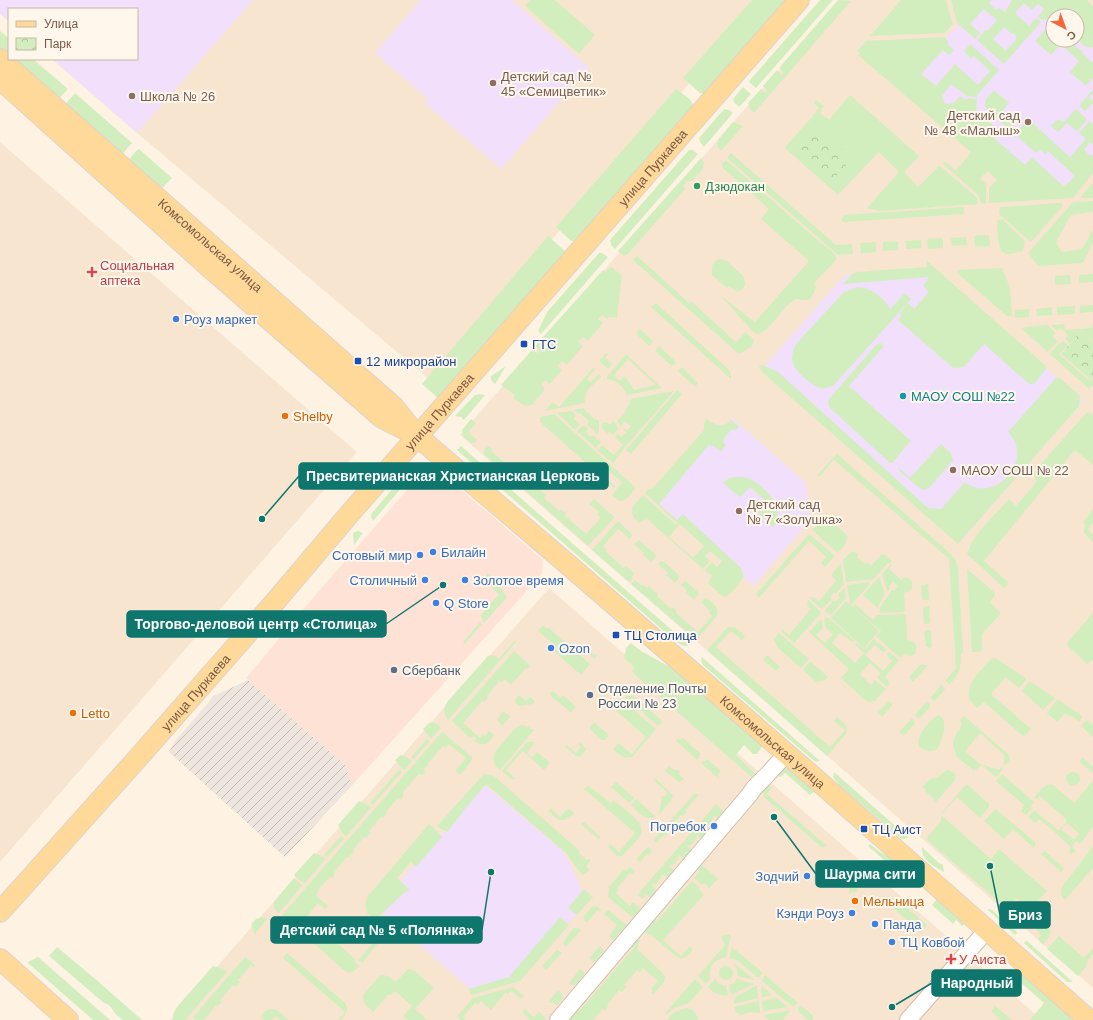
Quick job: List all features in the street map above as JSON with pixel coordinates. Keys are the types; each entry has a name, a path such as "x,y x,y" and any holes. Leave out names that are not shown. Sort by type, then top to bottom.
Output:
{"main road":[{"name":"улица Пуркаева","path":"0,912 137,759 417,436 799,0"},
{"name":"Комсомольская улица","path":"0,59 394,407 417,436 786,754 1089,1020"},
{"name":"Комсомольская улица","path":"0,79 209,267 382,418 417,436"},
{"path":"0,959 68,1020"}],"street":[{"path":"558,1020 754,788 786,754"},
{"path":"908,1020 987,930"}],"shaded area":[{"path":"0,0 763,0 429,379 137,133 53,60 138,60 138,8 8,8 8,20 0,14"},
{"name":"Школа № 26","path":"0,0 253,0 137,133 53,60 138,60 138,8 8,8 8,20 0,14"},
{"name":"Детский сад № 45 «Семицветик»","path":"421,0 512,0 589,68 501,169 424,102 427,98 375,53"},
{"path":"840,0 1093,0 1093,988 460,435"},
{"name":"Детский сад № 48 «Малыш»","path":"981,0 1049,0 1051,8 1045,8 1045,48 1085,48 1085,33 1093,40 1093,170 1083,180 1037,191 912,75"},
{"path":"0,142 357,452 0,862"},
{"name":"МАОУ СОШ № 22","path":"935,268 1083,401 963,539 764,367 845,275"},
{"name":"Детский сад № 7 «Золушка»","path":"732,418 806,483 810,520 754,586 657,502"},
{"path":"442,473 543,560 542,574 355,782 350,780 345,765 246,678 306,606 419,476"},
{"path":"549,588 1042,1020 170,1020"},
{"path":"248,680 345,765 350,780 355,782 285,857 169,752 175,741 214,696"},
{"path":"485,785 565,853 582,890 591,898 520,978 472,991 377,907"}],"green space":[{"path":"530,0 555,0 595,35 579,54 525,6"},
{"path":"752,0 791,0 705,94 700,93 683,78"},
{"path":"820,0 833,0 756,88 749,82 750,80"},
{"path":"838,0 851,1 754,113 748,103 761,89 766,93 768,91 763,86 777,70 782,75 784,73 779,68"},
{"path":"901,0 946,0 953,24 945,33 870,36"},
{"path":"951,0 992,0 989,3 996,10 999,8 1005,12 1012,0 1087,0 1093,6 1093,47 1085,46 1085,8 1045,8 1045,19 1042,20 1038,16 1044,9 1038,4 1032,10 1024,3 1015,13 1029,26 1036,18 1041,22 1004,64 977,40 985,30 988,30 997,20 984,9 970,24 980,33 975,39 957,23","holes":["1004,27 1012,34 1013,33 1017,38 1006,51 993,39"]},
{"path":"1045,30 1045,48 1057,48 1051,55 1035,41"},
{"path":"0,31 8,37 8,60 0,53"},
{"path":"945,37 949,43 948,45 954,50 949,55 943,50 921,74 936,86 955,64 978,85 990,71 974,56 971,59 964,51 970,44 999,70 977,95 977,97 967,96 951,84 942,96 945,104 954,103 960,96 966,100 969,98 977,99 976,110 993,125 987,132 1025,165 1032,157 1064,187 1075,176 1048,151 1045,154 1040,149 1036,153 987,110 985,107 985,102 994,90 1009,103 1000,114 1019,130 1028,119 1070,157 1086,139 1067,123 1058,132 1051,126 1058,119 1062,122 1065,121 1076,109 1087,119 1077,131 1079,133 1089,121 1093,124 1093,144 1090,142 1084,150 1091,156 1093,155 1093,173 1073,198 989,203 989,188 997,180 988,171 980,178 986,184 986,204 981,203 977,194 943,164 945,161 956,171 971,152 858,55 860,53 857,51 866,41"},
{"path":"1065,48 1078,48 1093,63 1093,78 1086,86 1070,72 1079,61"},
{"path":"8,60 34,60 68,89 56,102"},
{"path":"743,87 751,94 739,107 733,99"},
{"path":"676,89 692,102 694,108 576,242 571,241 556,227"},
{"path":"1093,89 1093,93 1089,98 1093,101 1093,103 1085,111 1079,106"},
{"path":"75,93 132,143 120,157 63,107"},
{"path":"850,95 919,156 904,172 918,187 940,166 977,198 978,204 878,211 867,208 899,172 879,152 838,195 785,147 819,108 814,103 816,100 824,106 820,113 829,120"},
{"path":"724,109 733,113 704,147 699,138"},
{"path":"733,122 743,126 721,151 717,146 718,140"},
{"path":"814,126 852,158 832,181 794,148"},
{"path":"139,149 172,178 159,191 127,162"},
{"path":"689,150 693,150 698,154 615,249 611,245 610,240"},
{"path":"731,153 836,245 852,244 853,254 838,255 727,158"},
{"path":"701,158 704,164 702,170 692,181 687,181 683,186 685,189 628,254 624,256 618,251"},
{"path":"726,160 833,252 837,259 814,283 816,288 813,296 809,300 797,299 792,301 768,328 756,334 721,296 755,322 809,261 761,219 769,209 723,168 722,164"},
{"path":"1093,183 1093,198 1080,197"},
{"path":"1093,201 1092,212 1071,215 1056,242 1062,252 1082,249 1093,229 1093,242 1083,263 1038,266 1028,253 1073,202"},
{"path":"1061,203 1063,206 1031,242 999,214 1000,207"},
{"path":"964,207 964,214 843,222 841,220 845,215"},
{"path":"1002,219 1025,241 1023,251 1007,254 1003,253 998,240 997,220"},
{"path":"989,235 990,246 975,247 974,236"},
{"path":"548,236 565,251 565,256 439,399 422,384"},
{"path":"966,237 967,245 952,246 951,238"},
{"path":"943,238 943,248 928,249 927,239"},
{"path":"921,240 922,248 906,249 906,241"},
{"path":"898,241 898,250 883,251 883,242"},
{"path":"876,242 876,252 861,253 860,243"},
{"path":"599,253 602,253 608,257 541,334 538,331 547,312"},
{"path":"637,256 688,302 692,302 736,342 745,333 750,335 754,341 752,346 739,354 633,260"},
{"path":"718,259 727,261 744,277 745,284 743,289 737,292 729,286 727,288 712,275 713,264"},
{"path":"927,261 1045,365 1046,369 1034,384 1028,383 984,344 964,367 953,368 898,320 902,315 900,313 908,303 914,309 929,292 923,286 929,277 843,284 856,272 927,267"},
{"path":"612,267 622,276 620,290 622,291 620,291 617,318 610,317 607,319 602,315 598,319 603,323 588,341 583,337 578,342 583,346 567,365 562,361 557,366 562,370 550,384 545,380 541,385 545,389 533,404 528,406 513,398 515,395 501,385 532,350 537,353 540,351 535,346 603,270 606,272 607,269"},
{"path":"1002,268 1010,287 1012,316 1007,316 957,273 958,270"},
{"path":"1093,274 1093,282 1079,283 1079,275"},
{"path":"1070,275 1071,284 1055,285 1055,276"},
{"path":"858,287 868,289 877,294 890,309 905,293 911,299 834,385 825,388 818,387 805,378 794,366 792,358 795,346 844,292"},
{"path":"656,303 729,370 731,379 651,307"},
{"path":"1093,305 1093,312 1080,313 1080,306"},
{"path":"1075,306 1075,314 1057,315 1057,307"},
{"path":"1052,307 1052,315 1037,316 1036,309"},
{"path":"1029,309 1029,317 1015,318 1015,310"},
{"path":"1064,324 1065,330 1091,328 1093,324 1093,341 1081,331 1070,343 1065,339 1068,335 1060,328 1057,331 1051,325"},
{"path":"1048,325 1055,333 1052,337 1058,341 1048,352 1022,329 1025,327"},
{"path":"640,329 653,341 649,346 636,334"},
{"path":"1081,331 1093,342 1093,376 1090,379 1061,354"},
{"path":"1063,341 1068,345 1059,354 1090,381 1093,377 1093,385 1089,389 1050,354 1059,343 1061,344"},
{"path":"881,343 884,346 849,386 911,441 892,463 890,463 830,408 828,403 829,399 876,345"},
{"path":"659,346 676,362 672,366 655,351"},
{"path":"606,353 608,354 605,358 612,364 608,369 599,361"},
{"path":"626,354 662,388 627,395 619,384 607,379 607,377","holes":["628,359 655,384 634,390 625,376 620,381 614,375"]},
{"path":"763,365 778,372 928,508 941,509 965,482 976,488 988,488 999,484 1008,476 1014,466 1017,455 1015,443 1008,432 1056,378 1061,379 1080,396 1079,406 958,544 761,371 759,366"},
{"path":"506,366 495,384 491,380 491,376"},
{"path":"682,367 698,383 695,387 678,371"},
{"path":"593,368 595,369 587,379 591,382 599,374 601,377 586,393 585,403 545,411 553,402 559,407"},
{"path":"677,390 682,394 631,454 626,450"},
{"path":"674,391 613,463 597,450 602,445 614,455 623,445 615,437 618,434 621,437 626,432 623,429 624,428 627,431 631,426 625,421 621,425 621,428 617,420 623,416 628,405 630,404 630,399"},
{"path":"475,395 485,395 464,420 461,417 455,416"},
{"path":"584,408 586,413 588,412 593,418 599,421 599,431 596,435 594,429 590,428 587,424 589,421 574,410"},
{"path":"572,411 576,416 574,419 580,424 575,430 557,413"},
{"path":"1087,412 1093,415 1093,465 1075,450 984,561 1009,583 1004,588 967,554 970,547 979,532 1009,499 1016,506 1037,481 1032,474"},
{"path":"554,414 635,487 628,497 622,501 619,501 612,495 622,482 610,472 605,478 615,486 614,488 540,422 540,417"},
{"path":"471,419 476,423 468,432 477,440 474,443 471,443 463,436 462,430"},
{"path":"707,419 719,426 725,425 731,420 739,426 735,431 732,429 725,437 723,442 726,445 721,452 714,446 709,445 659,504 677,520 683,514 741,568 743,575 742,580 725,597 708,583 712,576 705,570 712,562 717,567 722,561 710,551 705,556 710,561 703,569 647,519 639,523 635,519 632,512 632,509 643,495 676,525 678,524 645,493 647,490 653,488 704,430 704,423","holes":["680,524 704,546 693,558 669,537"]},
{"path":"614,421 618,429 613,435 609,432 608,434 602,428 602,422 608,424 613,423"},
{"path":"582,426 585,426 588,429 586,432 589,436 594,436 601,442 596,448 577,431"},
{"path":"941,444 951,453 953,460 929,488 924,490 921,489 899,471 899,468 910,478"},
{"path":"461,446 689,645 683,646 674,640 457,450"},
{"path":"488,446 493,450 491,451 512,469 514,468 523,475 521,477 535,490 537,488 546,495 544,498 559,511 561,509 566,513 564,515 586,534 601,518 597,514 599,512 589,504 594,499 614,518 588,546 484,454 484,451"},
{"path":"837,454 955,559 958,567 963,653 961,653 958,673 950,684 945,681 956,668 949,559 834,460 819,477 817,475"},
{"path":"405,474 410,478 373,521 371,517 372,513"},
{"path":"729,478 746,478 758,483 769,494 777,507 778,514 777,521 773,527 757,512 766,501 750,487 740,497 723,483"},
{"path":"831,508 825,516 847,535 846,542 838,553 812,530"},
{"path":"1093,509 1093,523 1088,529 1093,535 1093,542 1084,533 1085,524 1083,522"},
{"path":"617,522 619,522 632,534 632,536 630,539 618,529 603,546 607,550 606,552 624,568 626,566 634,573 633,578 629,582 592,550"},
{"path":"358,531 363,533 354,545 353,533"},
{"path":"809,534 835,556 825,567 821,563 826,557 809,541 759,598 756,594"},
{"path":"639,540 655,554 656,557 651,562 634,544"},
{"path":"851,552 855,552 858,555 857,557 865,564 867,562 871,566 882,554 886,555 892,562 888,563 873,579 847,582 843,560"},
{"path":"663,561 679,575 679,578 675,583 666,575 668,573 658,564"},
{"path":"840,564 844,584 836,593 834,592 830,597 832,599 822,609 809,598 813,597 819,601 836,581 832,574"},
{"path":"891,564 892,565 889,569 901,580 905,577 910,579 912,586 910,591 904,593 905,610 903,612 879,613 881,611 879,609 892,590 894,591 898,586 893,582 887,591 882,574"},
{"path":"967,569 995,593 990,602 1001,613 982,634 982,650 980,652 972,652"},
{"path":"488,573 497,581 507,597 484,623 480,616 499,594 482,580"},
{"path":"879,577 885,594 877,608 863,595"},
{"path":"635,580 647,588 649,586 658,594 657,596 671,609 673,607 677,611 676,613 698,632 712,616 709,613 710,611 701,602 704,599 706,598 716,606 718,611 716,617 696,640 631,584"},
{"path":"686,581 699,593 694,600 686,592 687,590 681,585"},
{"path":"869,582 870,584 851,605 847,585"},
{"path":"928,584 929,600 923,600 921,586"},
{"path":"843,589 845,589 845,599 831,615 825,612 834,600 835,602 840,597 838,595"},
{"path":"808,600 821,613 794,643 781,631 782,629 789,635 811,609 807,604"},
{"path":"846,601 879,631 864,648 831,618"},
{"path":"855,604 873,620 877,615 906,615 907,640 910,640 916,644 915,654 910,656 905,653 900,658 876,636 881,631 853,607"},
{"path":"925,606 929,606 930,623 925,624 923,609"},
{"path":"1093,613 1093,660 1087,664 1066,644"},
{"path":"825,618 829,618 854,640 852,642 840,633 832,643 855,663 864,653 855,645 856,643 865,649 874,639 886,649 885,652 875,645 865,655 883,671 892,661 886,654 889,652 899,660 885,677 889,682 887,687 877,678 881,673 870,663 860,674 871,685 875,680 886,689 875,701 868,702 865,700 841,678 849,669 809,632 820,620 822,621 823,628 816,635 825,643 833,634 826,628"},
{"path":"480,622 482,624 465,644 463,642"},
{"path":"543,625 546,628 549,628 590,664 581,675 555,652 558,648 538,631"},
{"path":"728,627 736,628 745,636 742,640 731,631 716,647 830,747 845,730 834,721 837,717 845,724 847,729 846,734 827,756 707,650"},
{"path":"931,630 932,647 929,648 926,646 924,632"},
{"path":"779,633 809,659 801,668 778,648 774,640"},
{"path":"514,641 516,642 448,720 444,711 448,701 488,656 493,655 499,659"},
{"path":"631,643 641,651 679,672 763,745 757,754 753,754 744,745 736,755 759,777 756,781 633,673 632,671 635,668 624,658 626,648"},
{"path":"583,646 591,653 598,655 594,659 581,648"},
{"path":"514,651 531,666 528,669 526,668 511,685 505,679 502,683 499,681 487,696 488,698 484,702 482,701 463,723 480,738 483,734 485,736 489,731 494,735 487,743 481,744 474,741 476,738 473,736 470,738 452,721"},
{"path":"767,655 780,667 776,671 763,660"},
{"path":"702,657 820,761 816,762 813,760 703,665 701,660"},
{"path":"993,658 997,659 1026,678 1019,688 1006,677 991,694 1031,729 1024,737 984,702 977,708 969,699 969,690 972,682"},
{"path":"810,661 828,677 826,679 816,682 803,670"},
{"path":"920,665 928,665 913,682 909,677"},
{"path":"1029,682 1054,697 1054,699 1043,710 1022,691"},
{"path":"942,684 945,689 935,701 930,698"},
{"path":"553,691 560,698 563,695 576,707 570,712 550,695"},
{"path":"519,695 526,701 530,697 534,700 533,704 519,706 514,701"},
{"path":"625,697 635,697 661,720 662,723 658,726"},
{"path":"620,698 656,729 632,757 624,758 613,750 618,743 632,754 646,737 612,707"},
{"path":"1057,700 1082,716 1079,722 1072,716 1071,717 1065,713 1057,722 1047,713"},
{"path":"889,701 893,704 882,717 878,712"},
{"path":"927,701 930,704 930,707 921,717 918,718 915,715"},
{"path":"503,711 510,717 502,725 497,720"},
{"path":"939,715 942,717 944,724 942,740 937,749 934,751 928,751 920,747 918,743 919,739 928,724"},
{"path":"964,716 1010,757 1007,764 1003,764 1005,758 1003,754 980,733 965,751 980,764 999,770 1002,766 1003,769 996,777 982,765 974,771 956,756 953,743 957,731 959,732 962,722 960,721 961,718"},
{"path":"912,718 915,723 906,734 903,735 899,732"},
{"path":"1087,720 1093,725 1093,737 1081,726"},
{"path":"432,722 441,728 431,739 423,729"},
{"path":"594,722 609,735 605,740 601,740 590,729"},
{"path":"522,725 534,730 500,770 495,765 494,753 515,728"},
{"path":"442,732 472,757 472,760 461,774 459,774 455,771 466,758 449,744 445,748 443,746 424,769 425,773 422,775 419,774 403,792 403,797 401,800 398,798 383,818 381,817 369,831 371,833 366,838 364,837 353,850 354,852 348,858 347,857 335,871 334,876 332,878 330,877 319,889 316,896 328,906 325,909 318,903 307,916 355,959 354,961 359,966 352,972 346,972 282,915"},
{"path":"678,738 680,740 682,738 684,739 700,753 700,757 697,760 676,741"},
{"path":"427,739 430,741 414,759 411,757"},
{"path":"527,742 535,742 527,753 532,757 537,752 550,763 544,770 523,751 506,770 515,778 512,780 502,771"},
{"path":"580,742 586,749 580,757 576,756 565,747 567,745 576,753 581,747 578,744"},
{"path":"401,755 412,761 404,771 395,760"},
{"path":"1082,757 1093,767 1093,773 1080,762"},
{"path":"707,759 721,771 717,776 719,777 718,778 701,763"},
{"path":"669,766 674,770 678,770 680,772 679,774 684,779 679,782 665,771"},
{"path":"788,767 816,790 810,795 785,773 781,777 777,776 783,768"},
{"path":"399,770 402,772 373,805 370,803"},
{"path":"948,770 952,771 956,776 955,780 935,803 933,801 934,799 922,787 930,779 938,777"},
{"path":"834,772 908,837 901,839 839,785 833,777"},
{"path":"1073,772 1078,774 1080,779 1078,784 1073,786 1068,784 1066,779 1068,774"},
{"path":"485,774 494,776 580,851 579,853 587,860 589,858 591,860 586,866 590,870 582,875 566,853 486,784 447,832 437,826"},
{"path":"1002,774 1034,802 1031,806 1032,808 1026,815 1021,811 1024,805 996,781"},
{"path":"655,778 673,796 659,815 662,796 666,796 667,792 653,780"},
{"path":"1093,781 1093,827 1080,844 1076,841 1072,847 1076,850 1074,853 1071,853 1069,852 1071,847 1040,819 1035,823 1028,817 1034,810 1059,831 1062,826 1062,830 1074,840 1079,834 1067,823 1065,826 1064,825 1067,820 1040,796 1036,800 1034,798 1042,788 1050,784 1074,803"},
{"path":"616,782 634,798 629,803 611,787"},
{"path":"588,785 610,803 613,801 617,803 634,817 640,825 642,830 640,837 621,856 617,856 608,847 610,844 619,852 635,833 584,789"},
{"path":"768,785 772,787 767,794 827,846 821,847 764,797 763,791"},
{"path":"966,785 968,785 989,804 989,807 980,818 957,797 941,815"},
{"path":"695,793 699,795 685,810 687,812 683,816 681,815 668,829 670,831 666,836 664,835 656,843 654,839"},
{"path":"636,799 656,817 649,818 639,813 631,805"},
{"path":"359,801 371,807 346,837 338,825"},
{"path":"716,804 724,812 719,819 714,816 707,827 705,825 704,827 708,831 703,838 700,838 697,835 697,838 690,846 687,846 691,852 685,858 679,855 679,858 672,866 670,866 674,871 668,877 662,874 662,877 655,885 652,885 657,891 651,898 645,894 643,899 637,895"},
{"path":"551,808 560,817 568,808 574,813 565,820 559,820 548,811"},
{"path":"995,809 1036,843 1034,848 1013,829 1004,839 984,821"},
{"path":"941,815 991,859 999,849 1047,891 1031,908 1022,900 1021,902 1017,898 1010,903 1010,906 1007,909 926,839 941,821"},
{"path":"584,822 601,837 598,839 581,824"},
{"path":"429,824 442,837 416,867 411,862 397,878 410,890 405,892 378,917 370,916 366,911 366,900 368,896"},
{"path":"341,836 344,839 327,857 324,855"},
{"path":"870,844 880,852 899,862 907,872 895,874 891,873 891,866 868,846"},
{"path":"1093,846 1093,868 1065,900 1061,894 1062,887"},
{"path":"648,847 651,848 650,850 652,851 649,856 647,854 640,862 637,860 637,858"},
{"path":"922,847 943,865 944,872 926,859 923,855"},
{"path":"1045,851 1064,868 1061,872 1041,854"},
{"path":"314,853 326,859 305,883 303,883 294,875"},
{"path":"698,865 702,865 718,879 709,888 705,883 702,885 694,878 700,872 697,869"},
{"path":"630,867 635,870 632,875 630,873 617,888 618,890 616,893 630,906 633,902 641,909 634,917 632,917 608,897 609,887 624,869 626,871"},
{"path":"293,879 295,879 302,886 279,913 276,911 274,902"},
{"path":"851,880 858,886 857,892 852,892 849,894 848,881"},
{"path":"692,881 699,887 699,890 704,895 663,940 681,956 689,946 693,950 686,957 680,958 650,934 648,935 645,932 644,927 652,920 657,921"},
{"path":"584,889 593,897 577,915 568,908"},
{"path":"896,899 927,925 921,933 890,905"},
{"path":"937,899 967,921 962,926 956,920 953,924 932,905"},
{"path":"593,906 598,907 601,910 600,912 598,910 587,922 583,917"},
{"path":"987,909 992,910 1017,933 1015,935"},
{"path":"608,910 627,925 613,940 609,936 617,925 604,914"},
{"path":"263,917 267,919 255,934 251,924 256,919"},
{"path":"560,917 569,925 520,981 471,995 469,989 509,977"},
{"path":"1039,917 1047,924 1051,932 1050,936 1043,945 1038,939 1041,935 1034,927 1031,929 1029,927"},
{"path":"574,928 581,930 566,947 563,942"},
{"path":"367,934 375,937 377,945 362,963 358,960 372,944 363,936"},
{"path":"729,934 731,936 726,957 713,964 710,971 710,979 705,984 698,976 725,945 721,936"},
{"path":"1059,936 1084,958 1093,948 1093,954 1088,960 1086,967 1078,976 1047,949"},
{"path":"636,938 640,940 637,949 663,973 665,977 664,982 653,995 651,993 653,991 651,989 658,981 643,968 640,972 637,970 624,985 626,987 622,992 619,990 607,1005 608,1007 605,1011 603,1009 593,1020 570,1020 566,1016 575,1007 580,1010 633,949 631,944"},
{"path":"1026,941 1073,982 1067,982 1024,943"},
{"path":"600,946 604,951 595,962 593,962 589,958"},
{"path":"57,947 142,1020 123,1020 118,1016 110,1006 104,1003 49,956"},
{"path":"732,947 763,973 757,977 738,961 729,958"},
{"path":"557,950 562,953 546,970 542,966"},
{"path":"287,953 345,1003 347,1010 341,1020 338,1020 345,1012 283,958"},
{"path":"38,957 110,1020 93,1020 28,963"},
{"path":"245,957 255,965 253,967 251,965 238,980 240,982 235,987 233,985 220,1000 222,1002 218,1006 216,1005 204,1020 196,1020 193,1017"},
{"path":"733,963 755,980 738,976 737,969"},
{"path":"213,966 224,969 227,972 185,1020 173,1020 173,1015 176,1008"},
{"path":"723,966 729,966 733,970 733,976 729,980 723,980 719,976 719,970"},
{"path":"1017,968 1076,1020 1030,1020 1044,1003 1011,974"},
{"path":"408,969 415,971 434,988 415,1009 427,1020 408,1020 403,1016 412,1006 395,991 391,995 389,994 373,1012 365,1004 363,996 365,992 381,975 388,976 396,982"},
{"path":"580,969 584,972 584,975 576,984 572,985 569,983"},
{"path":"765,975 798,1003 795,1006 792,1006 762,981"},
{"path":"695,979 703,987 689,1003 674,1008 667,1014 665,1013"},
{"path":"715,979 719,984 726,986 728,995 716,994 708,987"},
{"path":"737,979 754,984 731,995 729,985 734,983"},
{"path":"757,985 758,998 734,1004 734,999 737,996"},
{"path":"761,985 772,995 762,997"},
{"path":"513,987 524,996 521,999 511,991 508,994 506,992 491,1010 481,1001 478,1005 475,1003 463,1017 465,1019 464,1020 461,1020 457,1016 473,998"},
{"path":"558,990 562,994 563,999 557,1005 552,1002 548,1002"},
{"path":"776,998 788,1007 763,1011 762,1001"},
{"path":"759,1001 760,1013 750,1012 741,1015 736,1013 734,1007"},
{"path":"801,1005 813,1016 813,1020 808,1020 798,1011 798,1008"},
{"path":"995,1006 1012,1020 1001,1020 991,1011"},
{"path":"686,1008 694,1011 698,1020 667,1020 673,1013"},
{"path":"270,1009 278,1011 289,1020 280,1020 276,1016 272,1020 265,1020 261,1017 265,1011"},
{"path":"525,1009 534,1017 539,1012 546,1018 545,1020 530,1020 522,1012"},
{"path":"791,1010 783,1020 769,1020 764,1015"}],"place":[{"name":"Детский сад № 45 «Семицветик»","path":"493,83"},
{"name":"Школа № 26","path":"132,96"},
{"name":"Детский сад № 48 «Малыш»","path":"1028,122"},
{"name":"Дзюдокан","path":"697,186"},
{"name":"Социальная аптека","path":"92,272"},
{"name":"Роуз маркет","path":"176,319"},
{"name":"ГТС","path":"524,344"},
{"name":"12 микрорайон","path":"358,361"},
{"name":"МАОУ СОШ №22","path":"903,396"},
{"name":"Shelby","path":"285,416"},
{"name":"МАОУ СОШ № 22","path":"953,470"},
{"name":"Детский сад № 7 «Золушка»","path":"739,511"},
{"name":"Пресвитерианская Христианская Церковь","path":"262,519"},
{"name":"Билайн","path":"433,552"},
{"name":"Сотовый мир","path":"420,555"},
{"name":"Столичный","path":"425,580"},
{"name":"Золотое время","path":"465,580"},
{"name":"Торгово-деловой центр «Столица»","path":"443,585"},
{"name":"Q Store","path":"436,603"},
{"name":"ТЦ Столица","path":"616,635"},
{"name":"Ozon","path":"551,648"},
{"name":"Сбербанк","path":"394,670"},
{"name":"Отделение Почты России № 23","path":"590,695"},
{"name":"Letto","path":"73,713"},
{"name":"Шаурма сити","path":"774,817"},
{"name":"Погребок","path":"714,826"},
{"name":"ТЦ Аист","path":"864,829"},
{"name":"Бриз","path":"990,866"},
{"name":"Детский сад № 5 «Полянка»","path":"491,872"},
{"name":"Зодчий","path":"807,876"},
{"name":"Мельница","path":"855,901"},
{"name":"Кэнди Роуз","path":"852,913"},
{"name":"Панда","path":"875,924"},
{"name":"ТЦ Ковбой","path":"892,942"},
{"name":"У Аиста","path":"951,959"},
{"name":"Народный","path":"892,1007"}]}
